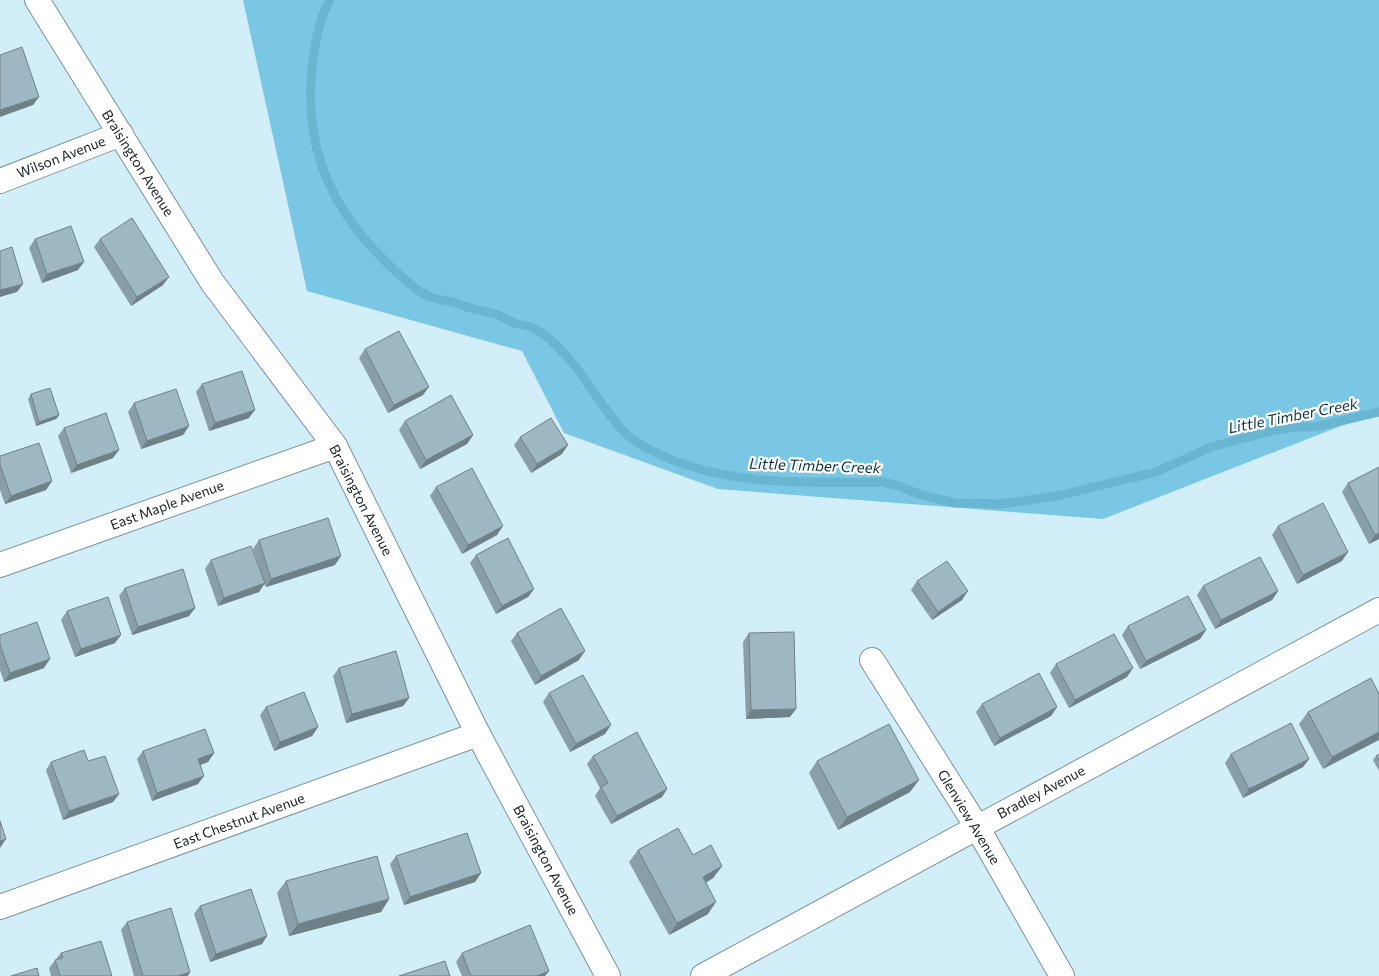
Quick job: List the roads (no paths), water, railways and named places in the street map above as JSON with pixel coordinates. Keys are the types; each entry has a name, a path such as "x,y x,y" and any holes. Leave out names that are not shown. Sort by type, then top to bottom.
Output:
{"street":[{"name":"Braisington Avenue","path":"37,0 212,282 335,446 478,734 608,976"},
{"name":"Wilson Avenue","path":"0,180 121,134"},
{"name":"East Maple Avenue","path":"0,565 335,446"},
{"name":"Bradley Avenue","path":"703,976 1379,610"},
{"name":"Glenview Avenue","path":"872,660 977,826 1062,976"},
{"name":"East Chestnut Avenue","path":"0,907 478,734"}],"waterway":[{"name":"Little Timber Creek","path":"330,0 321,19 314,53 311,111 321,164 345,213 382,258 415,288 428,296 498,315 514,323 528,326 548,338 571,361 623,431 638,443 661,455 714,473 742,478 798,482 882,482 899,486 921,495 956,503 1003,504 1061,495 1156,472 1211,447 1267,432 1295,427 1315,427 1379,412"}]}
